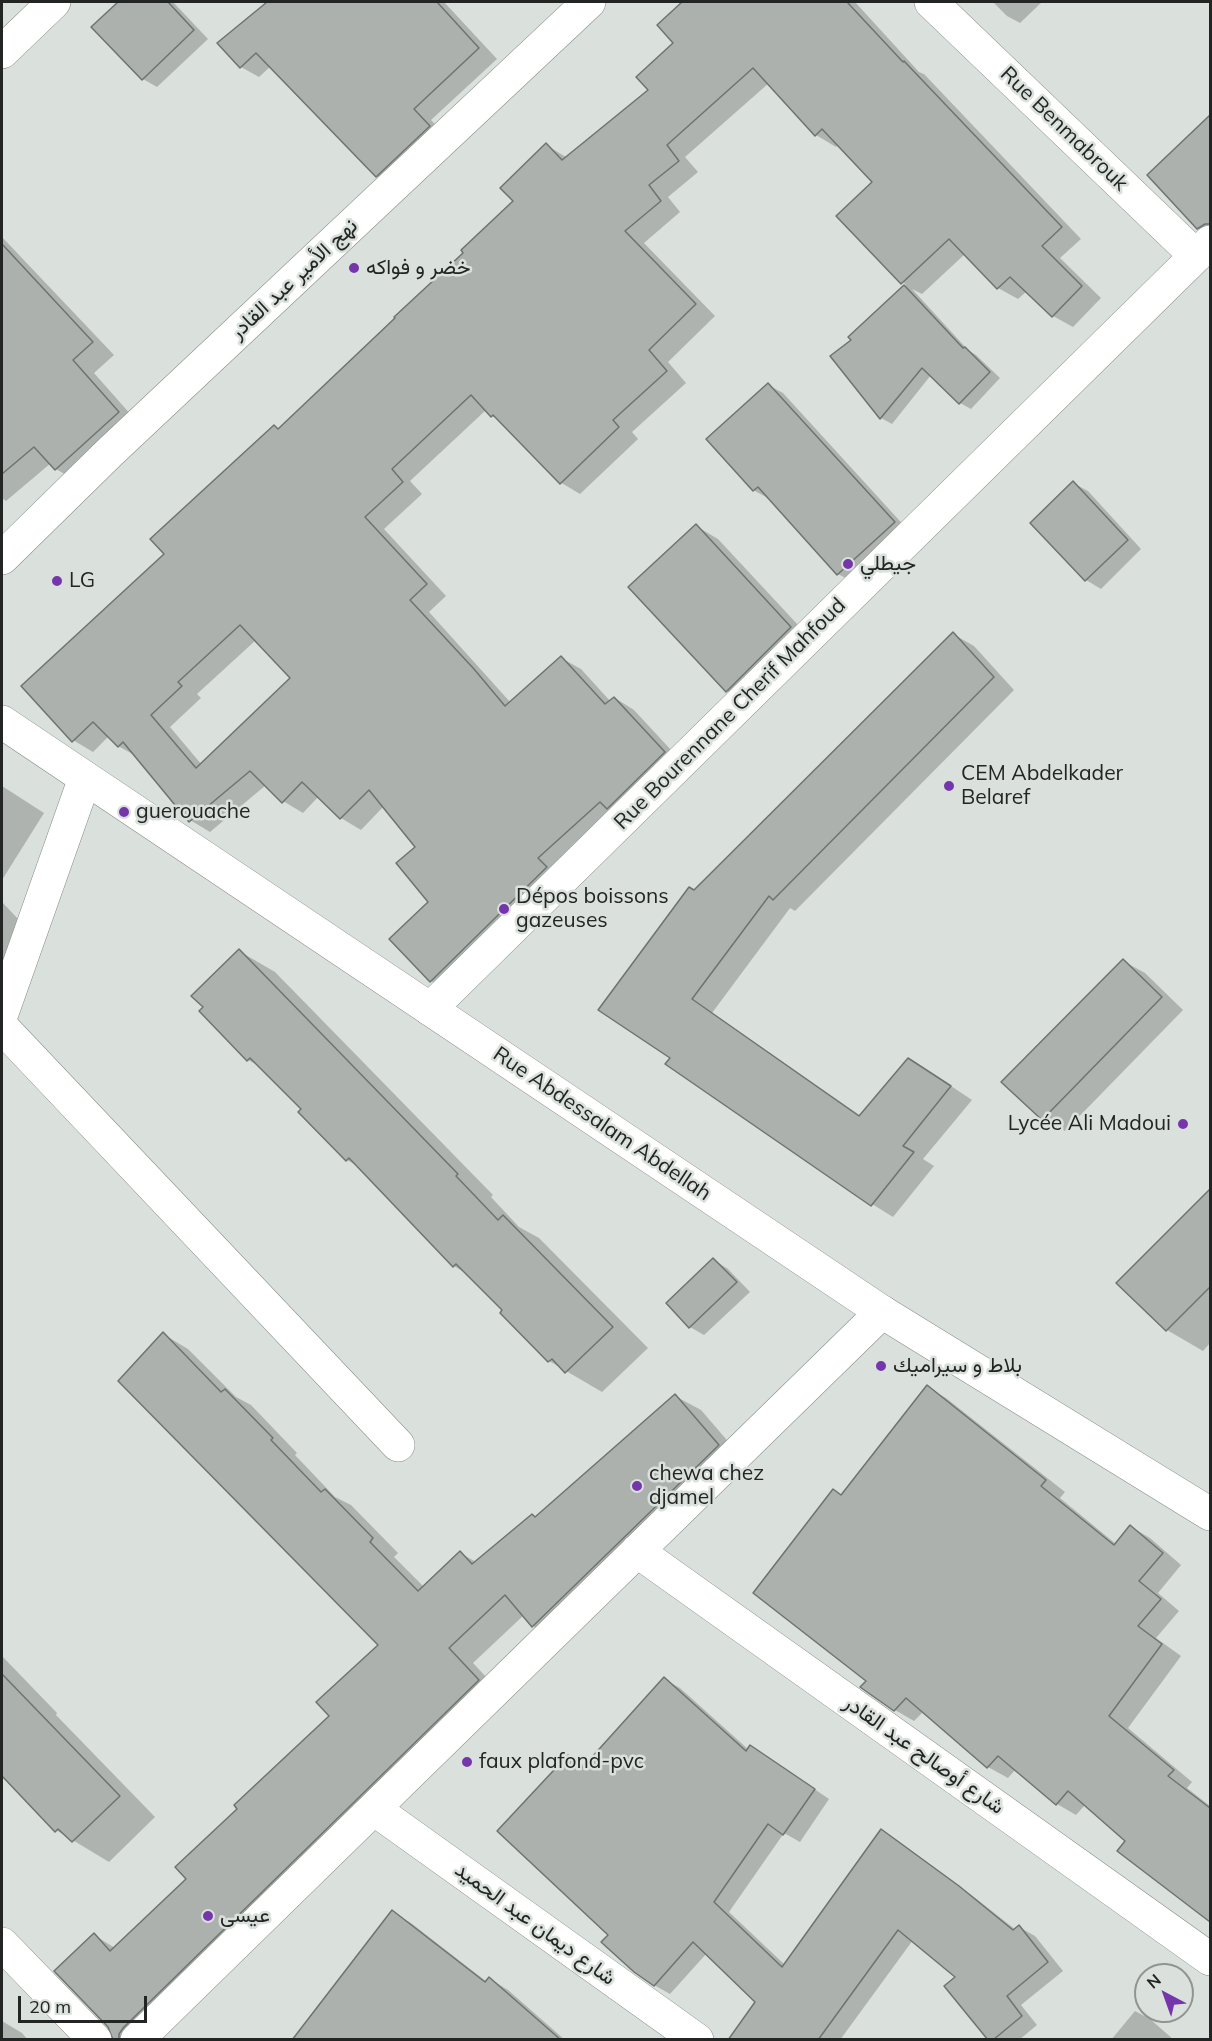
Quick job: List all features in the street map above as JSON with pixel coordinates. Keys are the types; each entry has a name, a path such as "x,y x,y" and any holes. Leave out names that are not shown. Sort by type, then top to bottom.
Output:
{"street":[{"path":"2,52 54,2"},
{"name":"نهج الأمير عبد القادر","path":"2,558 109,453 589,2"},
{"name":"Rue Benmabrouk","path":"931,2 1203,249"},
{"name":"Rue Bourennane Cherif Mahfoud","path":"430,1009 1203,249"},
{"name":"Rue Abdessalam Abdellah","path":"2,722 882,1312 1210,1514"},
{"path":"2,1013 85,778"},
{"path":"2,1027 398,1445"},
{"path":"137,2040 882,1312"},
{"name":"شارع أوصالح عبد القادر","path":"637,1551 1210,1959"},
{"name":"شارع ديمان عبد الحميد","path":"374,1809 697,2040"},
{"path":"2,1944 95,2040"}],"building":[{"path":"118,2 168,2 194,30 142,80 91,27"},
{"path":"267,2 437,2 479,48 414,109 430,126 376,177 256,53 240,68 217,43"},
{"path":"682,2 847,2 1062,227 1042,246 1082,286 1052,317 1010,277 997,289 949,239 901,284 836,216 872,182 822,129 815,136 753,68 667,145 679,161 649,185 661,201 625,231 696,304 649,350 667,371 613,420 619,427 560,484 471,395 392,469 403,482 365,517 427,584 410,600 505,706 561,656 605,704 614,697 665,752 607,809 600,802 538,858 547,867 430,982 389,939 428,902 396,863 415,847 369,790 340,819 302,782 282,803 250,771 189,822 123,742 118,747 93,722 72,742 21,686 164,554 150,539 274,425 278,429 463,253 461,250 513,201 500,188 546,143 562,160 648,90 636,77 673,43 657,25","holes":["240,625 290,678 196,768 151,715 182,686 178,682"]},
{"path":"1210,115 1210,224 1197,229 1147,175"},
{"path":"2,244 93,342 73,360 119,412 55,470 34,447 2,474"},
{"path":"904,285 963,348 965,347 990,372 959,404 922,368 880,419 830,356 851,340 848,337"},
{"path":"768,383 895,522 837,575 758,487 753,491 706,439"},
{"path":"1073,481 1128,540 1085,581 1030,523"},
{"path":"696,524 791,627 726,692 628,587"},
{"path":"953,632 994,677 773,900 769,896 692,999 859,1116 908,1058 951,1086 903,1146 914,1152 871,1206 665,1064 670,1058 598,1010 689,887 694,890"},
{"path":"239,949 458,1174 456,1176 498,1220 503,1215 613,1327 565,1373 552,1359 548,1362 500,1313 502,1310 456,1264 453,1267 349,1158 346,1161 298,1112 301,1109 250,1058 247,1061 199,1011 203,1007 191,996"},
{"path":"1123,959 1162,997 1042,1120 1001,1082"},
{"path":"1210,1189 1210,1287 1166,1331 1116,1283"},
{"path":"713,1258 737,1282 689,1328 666,1303"},
{"path":"163,1332 221,1392 225,1389 321,1492 325,1489 373,1538 370,1542 418,1591 460,1551 472,1564 532,1514 535,1517 675,1394 719,1445 532,1627 505,1595 449,1648 479,1680 124,2027 119,2034 119,2040 113,2040 108,2027 54,1971 94,1933 110,1951 186,1879 175,1867 237,1809 234,1805 329,1716 316,1702 378,1645 118,1381"},
{"path":"927,1385 1046,1480 1041,1486 1114,1545 1130,1525 1163,1553 1139,1581 1161,1599 1138,1626 1162,1644 1109,1716 1174,1770 1168,1776 1210,1808 1210,1922 1117,1851 1125,1841 1068,1791 1056,1805 998,1756 987,1768 906,1698 894,1711 860,1687 866,1681 753,1593 833,1489 841,1495"},
{"path":"2,1674 120,1796 72,1842 58,1829 55,1832 2,1776"},
{"path":"664,1677 746,1751 750,1745 815,1789 783,1835 768,1824 714,1902 782,1967 881,1829 959,1886 1013,1930 1019,1925 1048,1962 1007,1996 1022,2016 993,2040 988,2040 944,1986 955,1977 898,1930 818,2040 728,2040 755,2002 693,1942 654,1986 634,1972 601,1942 608,1935 497,1831 568,1755 582,1768"},
{"path":"392,1910 485,1982 489,1977 561,2040 292,2040"}],"place":[{"name":"خضر و فواكه","path":"354,268"},
{"name":"جيطلي","path":"848,564"},
{"name":"LG","path":"57,581"},
{"name":"CEM Abdelkader Belaref","path":"949,786"},
{"name":"guerouache","path":"124,812"},
{"name":"Dépos boissons gazeuses","path":"504,909"},
{"name":"Lycée Ali Madoui","path":"1183,1124"},
{"name":"بلاط و سيراميك","path":"881,1366"},
{"name":"chewa chez djamel","path":"637,1486"},
{"name":"faux plafond-pvc","path":"467,1762"},
{"name":"عيسى","path":"208,1916"}]}
